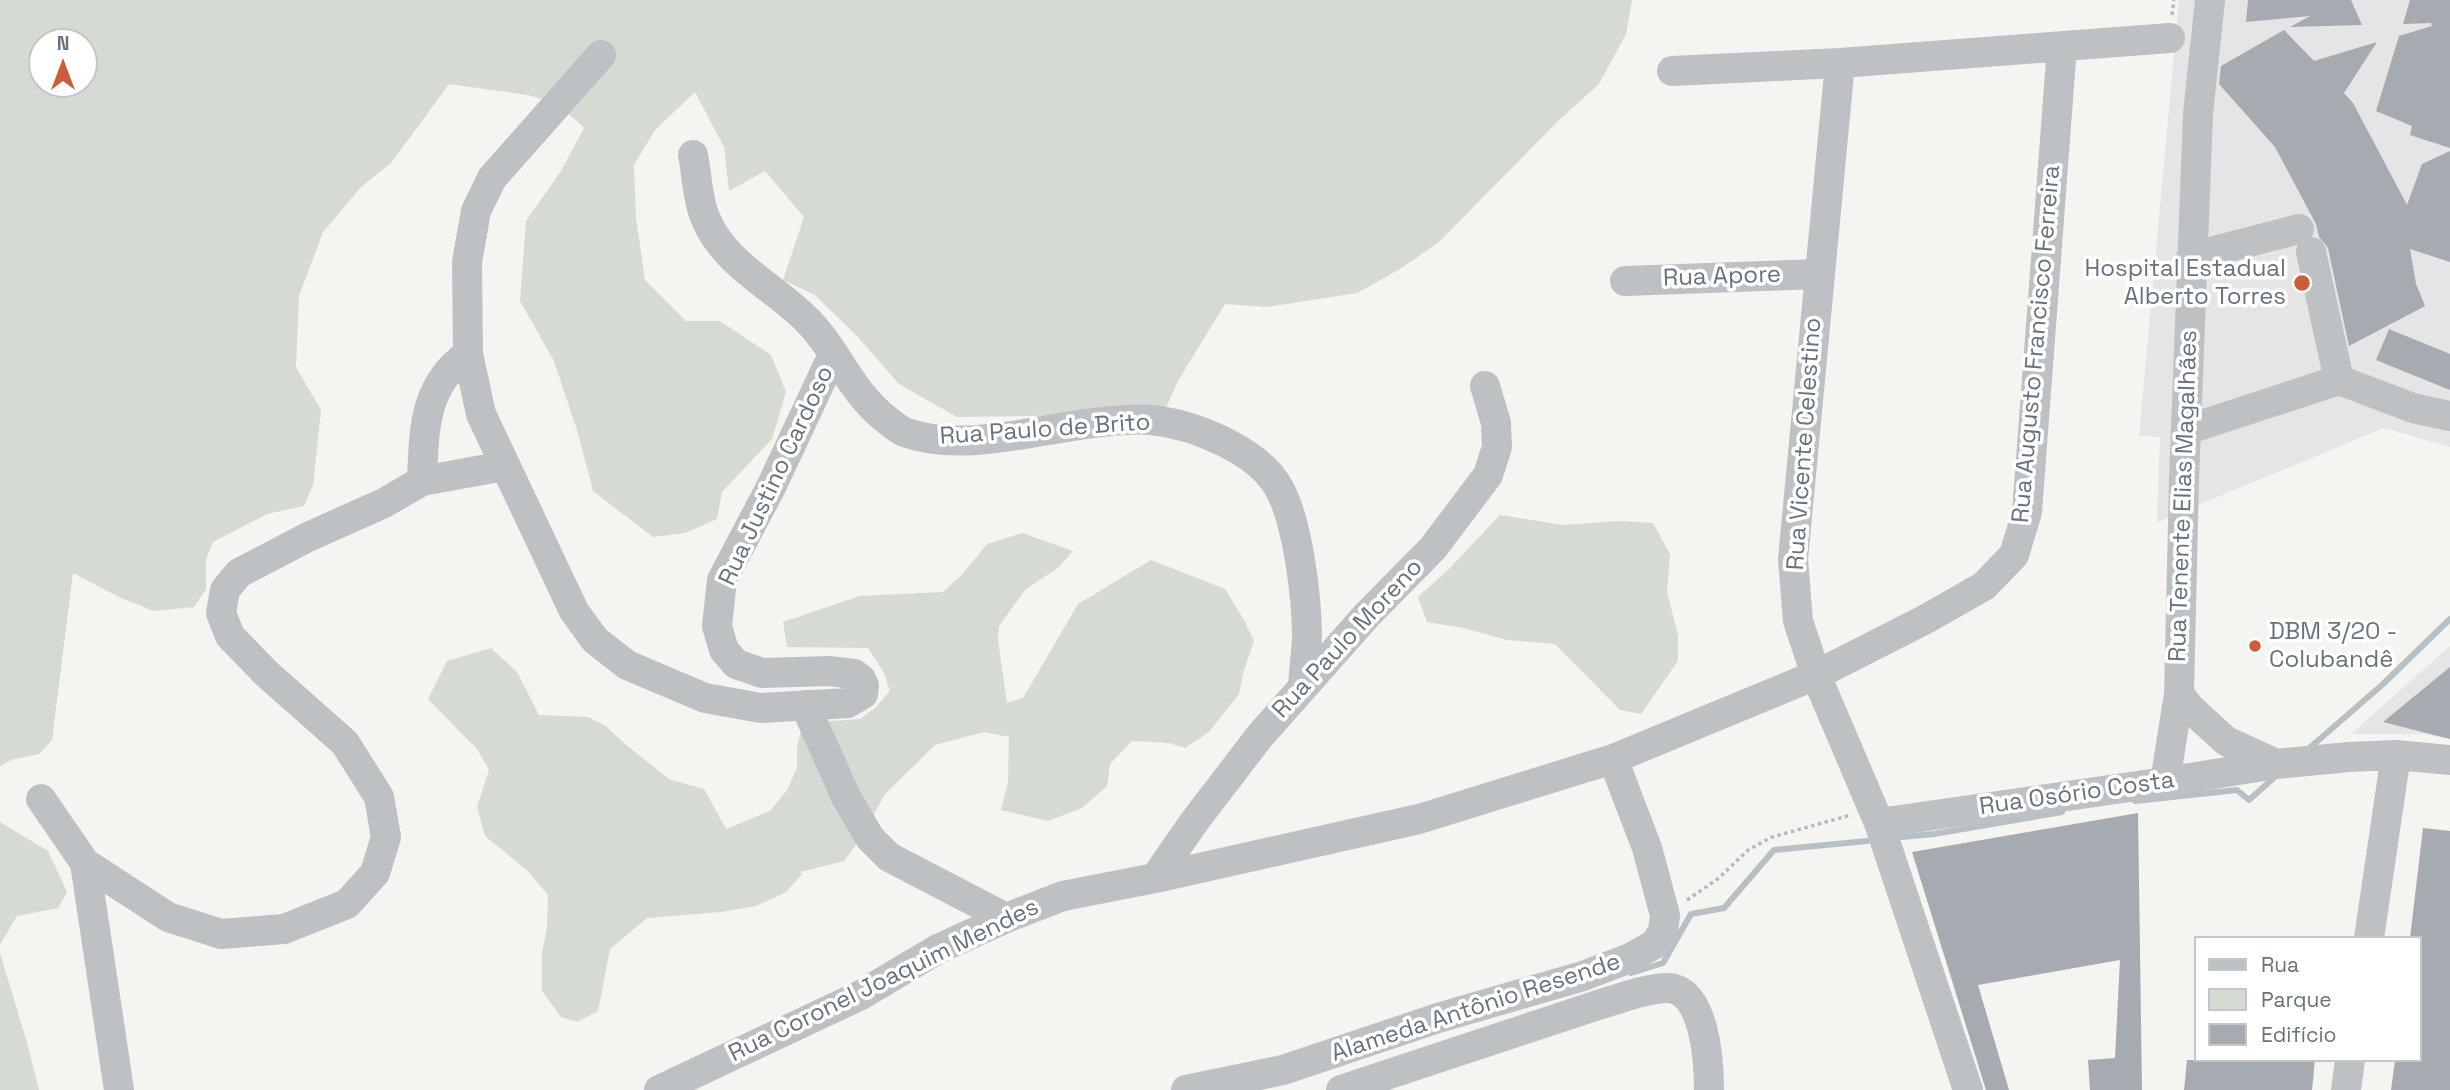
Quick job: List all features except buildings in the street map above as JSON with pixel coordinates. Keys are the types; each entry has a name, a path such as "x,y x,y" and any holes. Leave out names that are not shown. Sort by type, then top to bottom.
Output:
{"street":[{"name":"Rua Tenente Elias Magalhães","path":"2165,782 2179,694 2198,114 2210,0"},
{"path":"1672,71 1839,63 2170,38"},
{"name":"Rua Augusto Francisco Ferreira","path":"1155,878 1419,819 1613,759 1816,675 1984,586 2014,555 2027,512 2062,46"},
{"path":"601,55 492,178 476,211 467,262 468,354 481,414 504,466 574,611 595,640 627,666 705,698 761,708 805,705 846,797 870,838 889,857 1006,918"},
{"name":"Rua Vicente Celestino","path":"1839,63 1793,559 1798,621 1816,675 1876,816 1968,1090"},
{"name":"Rua Paulo de Brito","path":"693,155 704,215 716,240 738,263 784,298 813,326 868,405 902,431 935,440 985,439 1095,423 1151,420 1191,429 1227,443 1258,462 1279,488 1293,527 1307,637 1303,686"},
{"path":"2192,257 2305,240 2339,380"},
{"name":"Rua Apore","path":"1625,281 1819,274"},
{"path":"422,481 428,410 439,381 456,362 468,354"},
{"name":"Rua Justino Cardoso","path":"805,705 848,702 863,694 864,686 861,679 854,674 829,671 762,674 736,664 724,650 717,626 722,580 771,488 833,355"},
{"path":"2186,430 2339,380 2413,408 2450,416"},
{"name":"Rua Paulo Moreno","path":"1155,878 1259,737 1303,686 1433,548 1488,475 1497,447 1496,423 1485,386"},
{"path":"41,799 85,863 168,916 221,934 284,929 347,904 375,873 386,837 379,797 345,743 267,674 230,636 221,613 225,590 239,573 308,537 384,503 422,481 504,466"},
{"path":"2179,694 2189,708 2226,741 2276,764"},
{"path":"2369,936 2396,755"},
{"name":"Rua Osório Costa","path":"1876,816 2349,757 2396,755 2443,758 2450,761"},
{"path":"1613,759 1647,848 1665,915"},
{"path":"85,863 119,1090"},
{"name":"Rua Coronel Joaquim Mendes","path":"659,1090 859,996 938,949 1006,918 1063,895 1155,878"},
{"name":"Alameda Antônio Resende","path":"1186,1090 1283,1070 1438,1018 1583,976 1630,958 1655,944 1663,931 1665,915"},
{"name":"Alameda Antônio Resende","path":"1341,1090 1640,992 1667,988 1680,991 1688,998 1702,1027 1709,1058 1709,1090"},
{"path":"2346,1090 2350,1062"}],"path":[{"path":"1665,915 1719,878 1748,850 1772,837 1876,816"}],"shaded area":[{"name":"Hospital Estadual Alberto Torres","path":"2179,0 2450,0 2450,447 2384,428 2157,522 2160,437 2139,436"},
{"path":"2450,646 2450,739 2424,734 2351,734"}],"green space":[{"path":"0,0 1632,0 1626,34 1599,84 1558,121 1439,242 1400,269 1357,293 1267,307 1225,304 1178,381 1163,414 957,417 899,384 857,336 815,295 783,280 804,217 765,171 729,191 724,147 695,92 655,130 634,165 636,218 645,280 686,321 720,321 771,355 786,392 772,439 722,492 717,519 685,533 653,537 593,491 578,433 554,361 520,301 526,221 561,171 584,128 557,103 528,95 449,84 391,163 361,187 323,232 299,296 296,367 321,410 313,485 304,506 267,514 213,542 206,559 206,589 194,607 153,611 73,573 52,740 39,754 11,760 0,766"},
{"path":"1500,515 1563,525 1620,521 1653,523 1670,554 1667,592 1678,635 1678,661 1641,714 1620,710 1555,644 1507,640 1464,628 1427,622 1418,597 1449,569"},
{"path":"1022,533 1073,551 1059,567 1025,590 999,626 998,640 1007,703 1023,698 1078,604 1151,560 1225,589 1254,641 1239,694 1209,732 1185,748 1169,743 1132,741 1110,764 1107,786 1082,808 1048,821 1001,810 1008,782 1009,737 984,732 935,745 885,794 860,839 844,861 800,872 802,874 786,892 756,906 721,912 647,918 610,949 598,1011 577,1022 561,1017 542,991 542,954 547,927 548,895 528,871 485,836 477,807 489,770 477,749 428,699 447,661 491,648 517,672 539,715 588,717 606,726 669,779 704,789 726,829 770,811 787,790 797,768 797,747 803,723 860,719 876,707 890,691 884,673 868,648 787,647 783,622 860,596 943,592 962,575 987,544"},
{"path":"0,822 48,851 67,892 58,908 17,916 0,945"},
{"path":"0,953 28,1046 39,1090 0,1090"}],"waterway":[{"path":"2306,751 2382,685 2450,619"},
{"path":"2135,801 2237,790 2249,800 2276,776"},
{"path":"1902,837 2062,812"},
{"path":"1631,973 1663,963 1691,914 1724,908 1774,850 1867,841"}],"place":[{"name":"Hospital Estadual Alberto Torres","path":"2302,283"},
{"name":"DBM 3/20 - Colubandê","path":"2255,646"}]}
